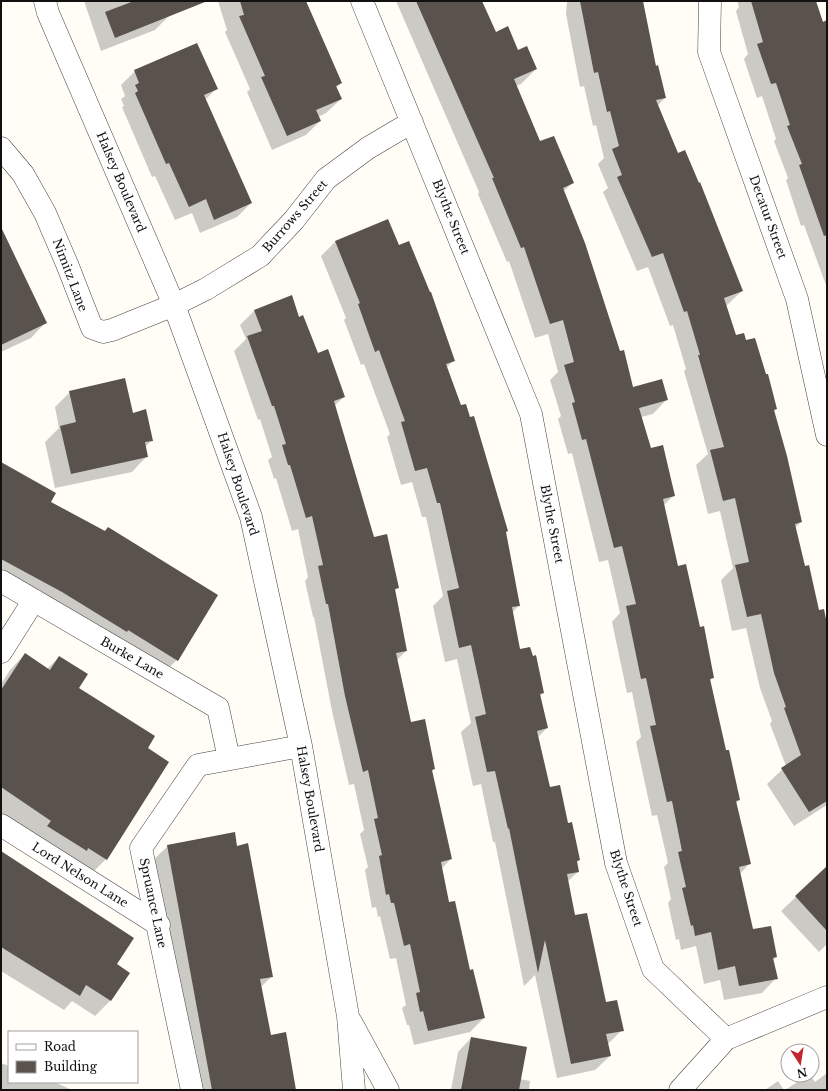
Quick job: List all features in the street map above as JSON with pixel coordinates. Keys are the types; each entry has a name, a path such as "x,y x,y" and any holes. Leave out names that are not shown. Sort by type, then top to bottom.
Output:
{"street":[{"name":"Halsey Boulevard","path":"45,1 48,13 174,305 251,517 301,746 348,1016 354,1090"},
{"name":"Blythe Street","path":"362,1 531,414 616,863 653,970 726,1039"},
{"name":"Decatur Street","path":"710,1 709,52 797,299 827,435"},
{"name":"Burrows Street","path":"174,305 206,289 260,256 294,220 326,179 368,148 412,122"},
{"name":"Nimitz Lane","path":"1,148 23,174 45,213 92,328 103,332 112,330 174,305"},
{"name":"Burke Lane","path":"1,581 218,708 229,759"},
{"path":"1,652 34,600"},
{"name":"Spruance Lane","path":"192,1090 159,925 141,848 198,765 301,746"},
{"name":"Lord Nelson Lane","path":"1,825 159,925"},
{"path":"680,1090 726,1039 827,997"},
{"name":"Halsey Boulevard","path":"348,1016 388,1090"}],"building":[{"path":"134,1 205,2 115,38 105,12"},
{"path":"240,1 306,1 342,83 336,86 342,99 316,110 321,121 287,136 261,77 265,76 239,16 244,15"},
{"path":"416,1 482,1 496,32 508,26 518,50 527,46 537,69 514,79 540,141 554,136 574,183 563,188 585,243 620,351 624,350 633,387 662,379 668,400 639,408 651,448 663,445 675,496 663,499 678,566 686,564 700,627 704,626 714,678 710,679 726,750 729,750 740,800 736,801 751,864 739,867 753,929 771,926 777,957 773,958 778,979 739,986 735,966 718,970 711,932 695,936 693,925 691,926 682,888 686,887 678,852 682,851 672,801 667,802 650,726 656,725 646,678 641,679 626,606 636,604 622,546 614,548 586,439 582,440 572,403 575,402 564,365 574,362 563,320 550,324 524,247 521,248 492,178 494,178"},
{"path":"580,1 643,1 656,66 658,65 666,98 656,100 678,153 685,150 699,183 700,182 743,291 724,298 736,335 744,333 746,340 755,338 766,374 768,374 777,409 774,410 787,456 802,522 795,524 805,566 809,565 819,610 824,609 827,624 827,801 809,812 781,768 801,755 784,708 786,707 774,673 761,614 747,617 735,565 749,562 735,498 723,501 710,450 724,447 698,355 700,355 687,311 684,312 663,253 652,257 617,177 622,175 612,149 619,146 610,111 607,112 598,72 594,73"},
{"path":"751,1 816,1 823,22 827,20 827,235 824,236 799,165 802,164 787,126 790,125 776,83 771,84 757,44 763,42"},
{"path":"197,43 218,89 204,95 252,203 214,220 206,199 189,207 169,163 166,164 135,93 138,91 135,85 139,83 134,70"},
{"path":"388,219 399,245 409,241 431,292 455,361 446,364 461,405 466,404 470,417 474,416 508,531 506,532 520,606 512,607 520,649 530,647 533,656 536,655 544,693 540,694 548,728 537,731 550,787 560,785 568,823 572,822 580,860 577,861 579,872 567,874 575,915 587,913 606,1002 617,1000 624,1031 606,1034 611,1056 571,1064 545,940 538,973 509,828 508,829 495,771 487,772 475,717 486,714 471,645 459,648 447,591 459,588 440,503 437,503 427,468 415,471 401,422 405,421 379,350 375,352 358,304 360,303 335,241"},
{"path":"1,227 47,323 1,345"},
{"path":"292,295 299,317 303,315 318,353 328,349 345,397 334,401 374,537 387,534 399,588 395,589 407,651 396,653 411,722 425,719 435,769 432,770 452,859 441,862 449,902 455,901 470,970 473,969 485,1018 428,1031 423,1011 420,1012 416,993 420,992 410,944 404,946 394,903 391,903 389,894 386,895 379,856 382,855 374,819 378,818 368,770 363,772 345,696 328,604 326,604 318,566 323,565 312,516 306,518 290,465 288,465 282,445 286,444 274,406 272,406 247,336 262,331 254,310"},
{"path":"125,378 133,413 146,409 153,441 145,442 148,457 71,474 60,426 76,422 69,391"},
{"path":"1,462 56,493 51,502 105,531 108,527 218,595 178,661 128,630 127,632 62,592 1,559"},
{"path":"25,653 50,670 59,656 88,674 79,688 155,736 148,748 169,762 107,860 88,848 87,851 47,826 51,821 1,787 1,690"},
{"path":"235,832 237,846 248,843 273,977 260,979 271,1035 286,1032 296,1090 212,1090 167,845"},
{"path":"1,851 134,938 117,964 130,973 111,1001 86,985 80,996 1,947"},
{"path":"827,866 827,931 795,896"},
{"path":"471,1037 527,1047 519,1090 461,1090"}]}
